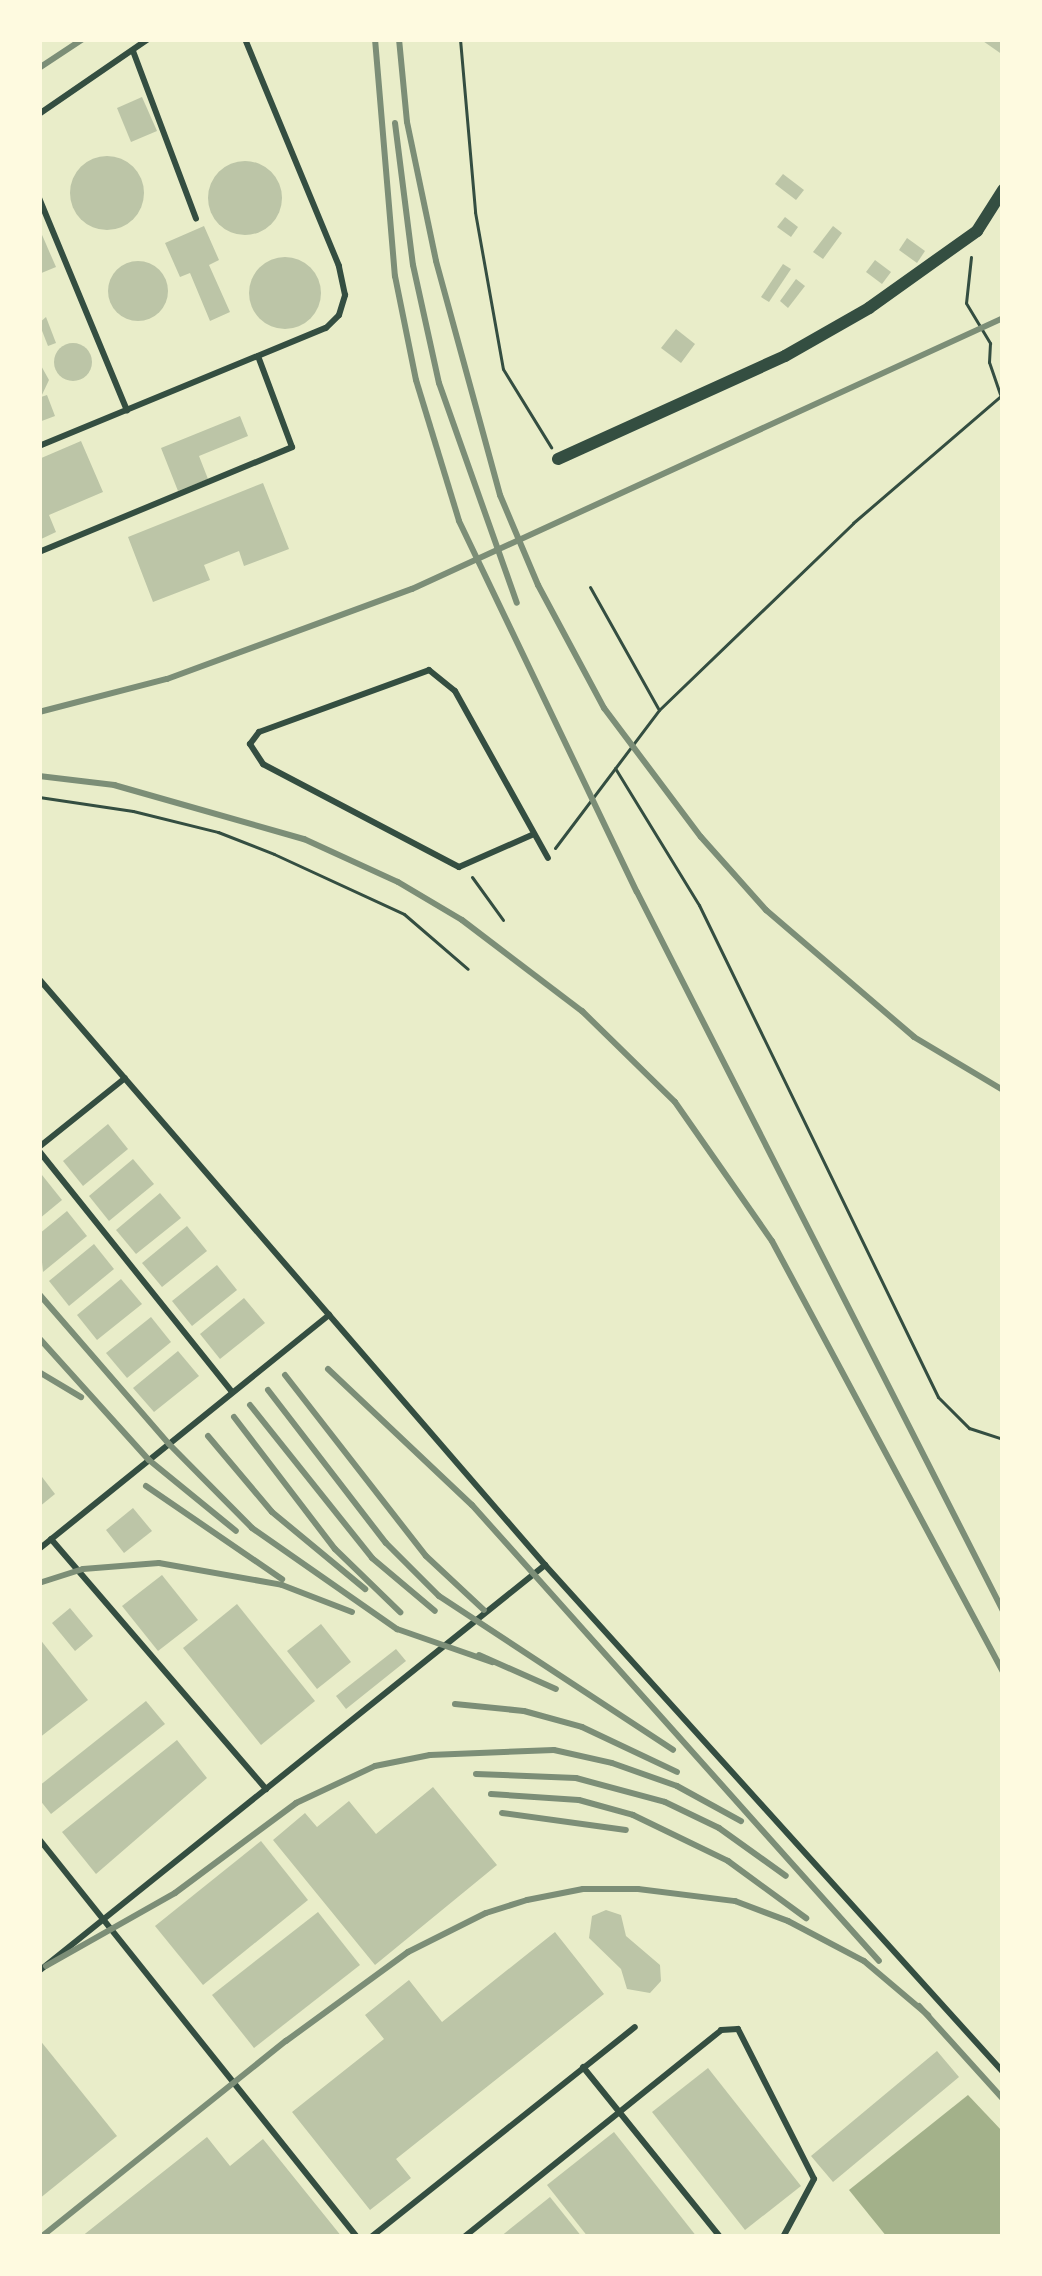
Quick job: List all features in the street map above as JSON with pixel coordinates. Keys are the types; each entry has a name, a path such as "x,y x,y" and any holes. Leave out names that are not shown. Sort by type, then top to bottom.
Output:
{"street":[{"path":"558,459 785,356 869,308 977,231 1003,190"}],"lane":[{"path":"39,114 148,39"},
{"path":"39,446 326,328 339,315 345,296 339,266 245,39"},
{"path":"133,51 196,219"},
{"path":"39,199 127,410"},
{"path":"39,552 292,447 258,356"},
{"path":"534,834 464,866 263,764 250,744 260,733 429,670 454,692 548,858"},
{"path":"39,979 545,1565 1003,2072"},
{"path":"125,1078 39,1149 233,1393"},
{"path":"39,1549 329,1315"},
{"path":"51,1539 266,1789"},
{"path":"39,1972 545,1565"},
{"path":"39,1839 357,2237"},
{"path":"370,2237 634,2027"},
{"path":"464,2237 722,2030 738,2029 814,2180 783,2237"},
{"path":"583,2066 720,2237"}],"path":[{"path":"460,39 475,212 503,369 558,459"},
{"path":"548,858 659,710 853,523 1002,395 989,362 990,343 966,303 966,270 977,231"},
{"path":"590,587 659,710"},
{"path":"615,768 699,905 938,1397 954,1418 986,1436 1003,1439"},
{"path":"39,797 133,811 218,832 274,854 404,914 468,969"},
{"path":"464,866 503,920"}],"shaded area":[{"path":"968,2095 1003,2132 1003,2237 887,2237 849,2190"}],"building":[{"path":"980,39 1003,39 1003,55"},
{"path":"142,97 157,131 131,142 117,108"},
{"path":"107,156 133,167 144,193 133,219 107,230 81,219 70,193 81,167"},
{"path":"245,161 271,172 282,198 271,224 245,235 219,224 208,198 219,172"},
{"path":"783,174 804,190 796,200 775,184"},
{"path":"785,217 798,227 791,237 777,227"},
{"path":"204,226 219,260 209,265 230,312 210,321 190,273 180,277 165,243"},
{"path":"833,226 842,233 823,259 813,252"},
{"path":"39,228 56,267 39,274"},
{"path":"907,238 925,251 917,263 899,250"},
{"path":"285,257 310,268 321,293 310,318 285,329 260,318 249,293 260,268"},
{"path":"875,260 891,272 882,284 866,272"},
{"path":"138,261 159,270 168,291 159,312 138,321 117,312 108,291 117,270"},
{"path":"783,264 791,269 769,302 761,297"},
{"path":"796,279 805,286 788,308 780,301"},
{"path":"46,317 56,343 48,346 39,323"},
{"path":"676,329 695,344 681,363 661,348"},
{"path":"73,343 87,348 92,362 87,376 73,381 59,376 54,362 59,348"},
{"path":"39,362 49,380 41,397 47,395 55,416 39,422"},
{"path":"240,416 248,436 199,456 208,479 178,491 161,448"},
{"path":"81,441 103,492 49,515 56,532 39,540 39,459"},
{"path":"263,483 289,549 244,566 239,551 204,565 210,580 153,602 128,537"},
{"path":"108,1124 128,1149 83,1186 63,1161"},
{"path":"133,1159 154,1184 109,1221 89,1196"},
{"path":"39,1177 62,1200 39,1219"},
{"path":"160,1193 181,1218 136,1254 116,1230"},
{"path":"67,1211 87,1236 43,1272 39,1234"},
{"path":"187,1226 207,1251 162,1287 142,1263"},
{"path":"94,1244 114,1269 69,1306 49,1281"},
{"path":"217,1265 237,1290 192,1326 172,1301"},
{"path":"121,1279 142,1304 97,1340 77,1315"},
{"path":"244,1298 265,1323 220,1359 200,1334"},
{"path":"151,1317 171,1342 127,1378 106,1353"},
{"path":"178,1351 199,1376 154,1412 133,1388"},
{"path":"39,1473 55,1494 39,1507"},
{"path":"133,1508 152,1531 124,1553 106,1530"},
{"path":"162,1575 198,1620 158,1651 122,1606"},
{"path":"237,1604 315,1701 261,1745 183,1648"},
{"path":"70,1608 93,1636 75,1651 52,1623"},
{"path":"321,1624 351,1662 317,1689 287,1651"},
{"path":"39,1638 88,1700 39,1738"},
{"path":"396,1649 406,1661 346,1709 336,1696"},
{"path":"146,1701 165,1724 51,1814 39,1799 39,1786"},
{"path":"177,1740 207,1778 96,1874 62,1832"},
{"path":"433,1787 497,1865 375,1965 273,1840 305,1813 317,1827 349,1801 376,1834"},
{"path":"261,1841 308,1900 203,1985 155,1926"},
{"path":"606,1910 621,1915 626,1936 660,1965 661,1981 650,1993 627,1989 621,1969 589,1938 592,1916"},
{"path":"318,1912 360,1965 254,2048 212,1995"},
{"path":"555,1932 604,1994 396,2159 411,2178 370,2210 292,2112 384,2039 365,2015 409,1980 442,2022"},
{"path":"39,2039 117,2136 39,2199"},
{"path":"937,2051 959,2077 833,2182 811,2156"},
{"path":"708,2068 801,2186 745,2230 652,2112"},
{"path":"614,2132 697,2237 588,2237 547,2185"},
{"path":"207,2137 230,2166 263,2139 342,2237 81,2237"},
{"path":"550,2197 582,2237 500,2237"}],"railway":[{"path":"39,68 83,39"},
{"path":"375,39 395,276 416,380 459,521 637,892 1003,1611"},
{"path":"399,39 407,122 436,261 500,495 538,585 604,708 701,837 766,910 914,1037 1003,1090"},
{"path":"395,123 413,265 439,383 517,603"},
{"path":"39,712 167,679 412,589 1003,318"},
{"path":"39,776 114,785 304,839 398,882 462,920 582,1011 675,1102 772,1241 1003,1672"},
{"path":"39,1294 169,1444 252,1528 397,1629 492,1662"},
{"path":"39,1338 149,1460 236,1531"},
{"path":"328,1369 472,1505 879,1961"},
{"path":"39,1372 81,1397"},
{"path":"285,1375 426,1556 484,1610"},
{"path":"268,1390 386,1543 439,1596 673,1750"},
{"path":"250,1405 372,1558 435,1611"},
{"path":"234,1417 335,1549 400,1612"},
{"path":"208,1436 272,1512 365,1589"},
{"path":"146,1486 282,1579"},
{"path":"39,1583 83,1569 159,1563 282,1585 352,1612"},
{"path":"479,1655 556,1689"},
{"path":"455,1704 524,1711 582,1727 677,1772"},
{"path":"46,1966 175,1893 296,1803 375,1766 430,1755 554,1750 612,1763 677,1786 741,1821"},
{"path":"476,1774 576,1778 665,1802 719,1828 786,1876"},
{"path":"491,1794 579,1800 633,1815 728,1861 806,1918"},
{"path":"502,1813 626,1830"},
{"path":"41,2237 286,2041 408,1952 486,1913 527,1900 583,1889 638,1889 735,1901 788,1921 864,1961 928,2015"},
{"path":"919,2006 1003,2099"}]}
